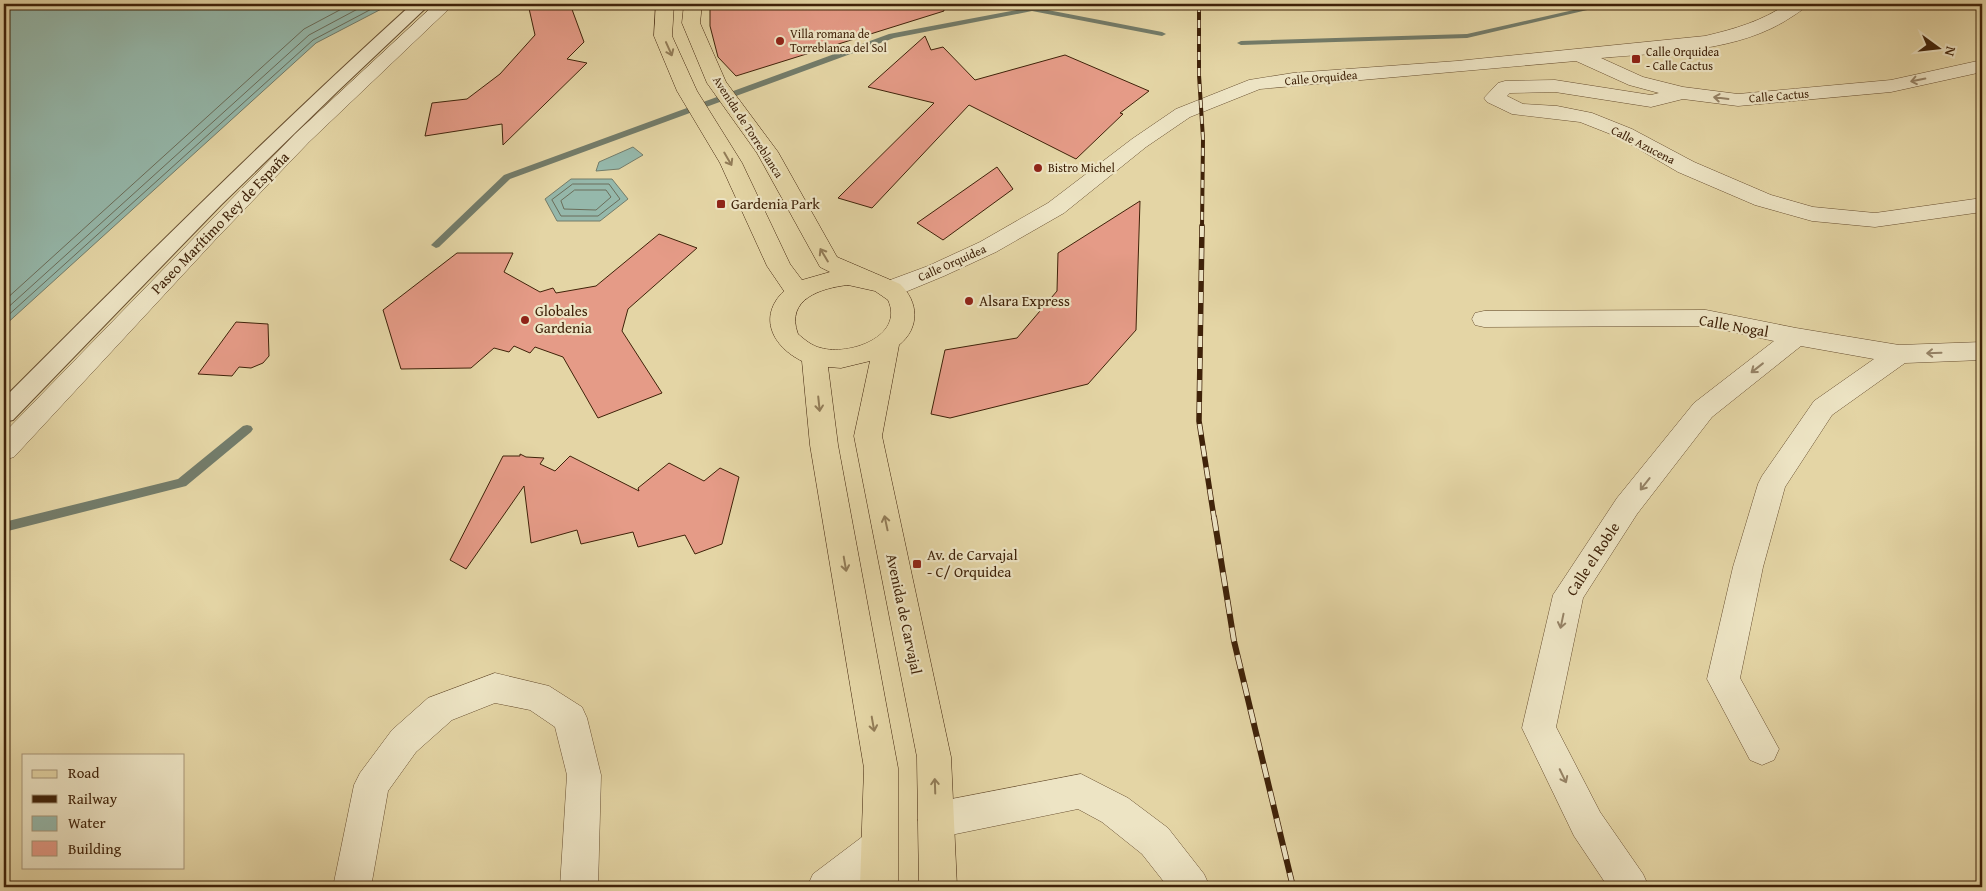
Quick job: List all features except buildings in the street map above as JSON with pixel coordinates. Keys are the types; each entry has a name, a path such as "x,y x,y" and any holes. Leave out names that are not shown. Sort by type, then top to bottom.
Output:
{"main road":[{"path":"665,4 663,36 687,91 731,163 779,266 798,293"},
{"name":"Avenida de Torreblanca","path":"693,4 691,23 718,83 767,152 828,262 866,278"},
{"path":"848,277 866,278 890,289 899,298 903,309 903,321 897,333 887,343 871,352 852,358 833,359 814,356 799,349 788,340 783,328 783,316 788,304 798,293 812,284 848,277"},
{"name":"Avenida de Carvajal","path":"887,343 868,436 934,757 938,887"},
{"path":"814,356 824,445 881,768 879,887"}],"street":[{"path":"4,413 214,200 331,87 422,4"},
{"name":"Paseo Marítimo Rey de España","path":"4,450 207,235 302,138 445,4"},
{"name":"Calle Orquidea","path":"890,289 936,271 988,247 1056,208 1139,142 1183,113 1256,84 1293,79 1457,68 1705,42 1745,32 1778,18 1798,4"},
{"name":"Calle Cactus","path":"1580,55 1636,81 1683,93 1738,100 1891,86 1982,66"},
{"name":"Calle Azucena","path":"1683,93 1652,101 1555,86 1506,87 1494,98 1519,110 1557,112 1585,117 1624,133 1686,167 1763,200 1812,214 1876,220 1982,206"},
{"name":"Calle Nogal","path":"1484,319 1706,318 1796,338 1900,354 1982,352"},
{"name":"Calle el Roble","path":"1630,887 1587,824 1539,728 1568,595 1627,506 1703,410 1796,338"},
{"path":"1762,749 1724,679 1748,567 1772,484 1823,408 1900,354"},
{"path":"352,887 372,785 404,741 440,708 494,688 537,697 570,718 584,775 579,887"},
{"path":"936,820 1081,791 1115,810 1155,840 1191,887"},
{"path":"826,887 879,847"}],"water":[{"path":"4,4 391,4 316,43 4,326"},
{"path":"633,147 643,155 619,169 596,171 599,162"},
{"path":"571,179 612,179 628,199 600,221 557,221 545,199"}],"waterway":[{"path":"1241,43 1467,36 1609,4"},
{"path":"436,245 507,177 892,36 1032,9 1162,34"},
{"path":"4,527 182,483 247,429"}],"railway":[{"path":"1199,4 1199,75 1203,139 1202,227"},
{"path":"1202,226 1199,421 1214,518"},
{"path":"1214,517 1234,641 1293,887"}],"place":[{"name":"Villa romana de Torreblanca del Sol","path":"780,41"},
{"name":"Calle Orquidea - Calle Cactus","path":"1636,59"},
{"name":"Bistro Michel","path":"1038,168"},
{"name":"Gardenia Park","path":"721,204"},
{"name":"Alsara Express","path":"969,301"},
{"name":"Globales Gardenia","path":"525,320"},
{"name":"Av. de Carvajal - C/ Orquidea","path":"917,564"}]}
